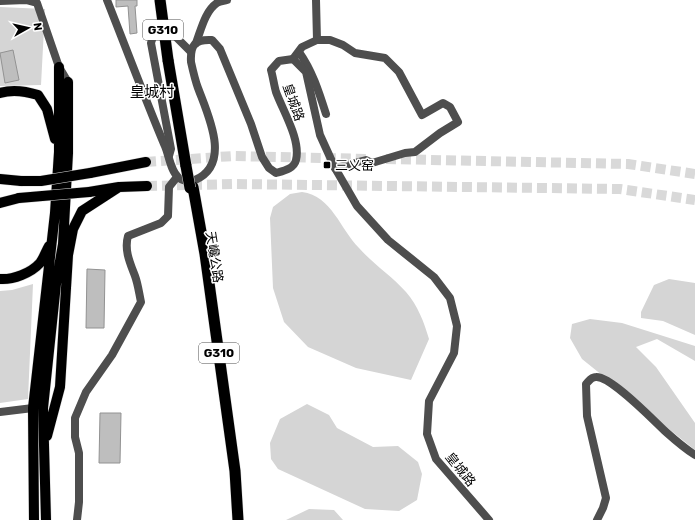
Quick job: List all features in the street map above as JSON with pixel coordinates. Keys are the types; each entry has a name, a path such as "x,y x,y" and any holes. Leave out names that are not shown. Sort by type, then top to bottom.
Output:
{"highway":[{"name":"天巉公路","path":"160,0 188,166 205,254 235,471 238,520"},
{"name":"天巉公路","path":"164,0 170,60"},
{"name":"天巉公路","path":"192,188 231,471 234,520"}],"main road":[{"path":"34,520 38,408 52,239 64,153 58,67"},
{"path":"46,520 44,448 38,408 63,244 64,153 68,82"},
{"path":"0,92 7,90 23,91 38,95 47,109 64,153"},
{"path":"0,179 41,181 146,162"},
{"path":"0,203 19,198 89,192 119,187 146,186"},
{"path":"44,448 60,387 68,255 73,229 82,211 119,187"},
{"path":"0,279 9,278 33,270 41,262 52,239"}],"street":[{"path":"0,1 26,0 37,3 43,17 58,67 68,82"},
{"path":"107,0 177,177 182,180 193,181 205,175 211,168 215,156 215,136 190,62 190,51 196,43 204,21 212,9 218,2 227,0"},
{"path":"316,0 317,40"},
{"path":"169,156 171,149 151,43 152,38 160,29 166,27 190,51"},
{"name":"皇城路","path":"196,43 204,40 212,40 220,49 252,124 262,157 269,168 276,173 285,171 294,165 296,160 296,148 294,137 276,91 271,70 279,61 293,59 306,72 320,136 335,168 357,206 388,240 434,278 450,298 457,326 454,353 429,401 427,434 436,459 488,520"},
{"path":"293,59 302,47 317,40 330,40 343,45 355,53 385,58 399,72 422,115 443,103 450,107 458,122 440,133 415,152 405,153 372,164 366,160 335,168"},
{"path":"299,52 306,62 326,114"},
{"path":"77,520 79,502 79,454 75,437 75,418 86,392 112,355 141,302 135,278 129,263 126,243 128,236 161,223 168,216 169,187 177,177"},
{"path":"597,520 606,498 588,416 586,384 592,377 597,376 604,379 629,396 666,432 695,455"},
{"path":"0,412 38,408"}],"shaded area":[{"path":"0,7 45,9 41,85 0,86"},
{"path":"302,192 312,195 328,206 359,248 401,286 414,303 423,320 429,339 411,380 356,368 308,347 284,322 273,288 270,218 273,207 290,194"},
{"path":"669,279 695,283 695,335 663,321 641,318 641,312 654,285"},
{"path":"33,284 28,399 0,403 0,291 12,290"},
{"path":"590,319 622,323 695,346 695,361 657,339 636,347 656,367 695,423 695,450 582,359 570,338 572,324"},
{"path":"307,404 329,415 337,428 373,447 398,446 418,462 422,474 417,500 399,511 365,509 278,469 271,459 270,443 280,419"},
{"path":"309,509 334,510 343,520 286,520"}],"building":[{"path":"116,0 137,0 137,6 135,6 137,33 130,34 128,6 116,7"},
{"path":"13,50 19,80 5,83 0,53"},
{"path":"87,269 105,270 104,328 86,328"},
{"path":"100,413 121,413 120,463 99,463"}],"tunnel":[{"path":"146,162 233,156 370,159"},
{"path":"386,159 628,164 695,174"},
{"path":"147,186 236,184 620,189 695,200"}],"place":[{"name":"三义窑","path":"327,165"}],"district":[{"name":"皇城村","path":"152,92"}]}
